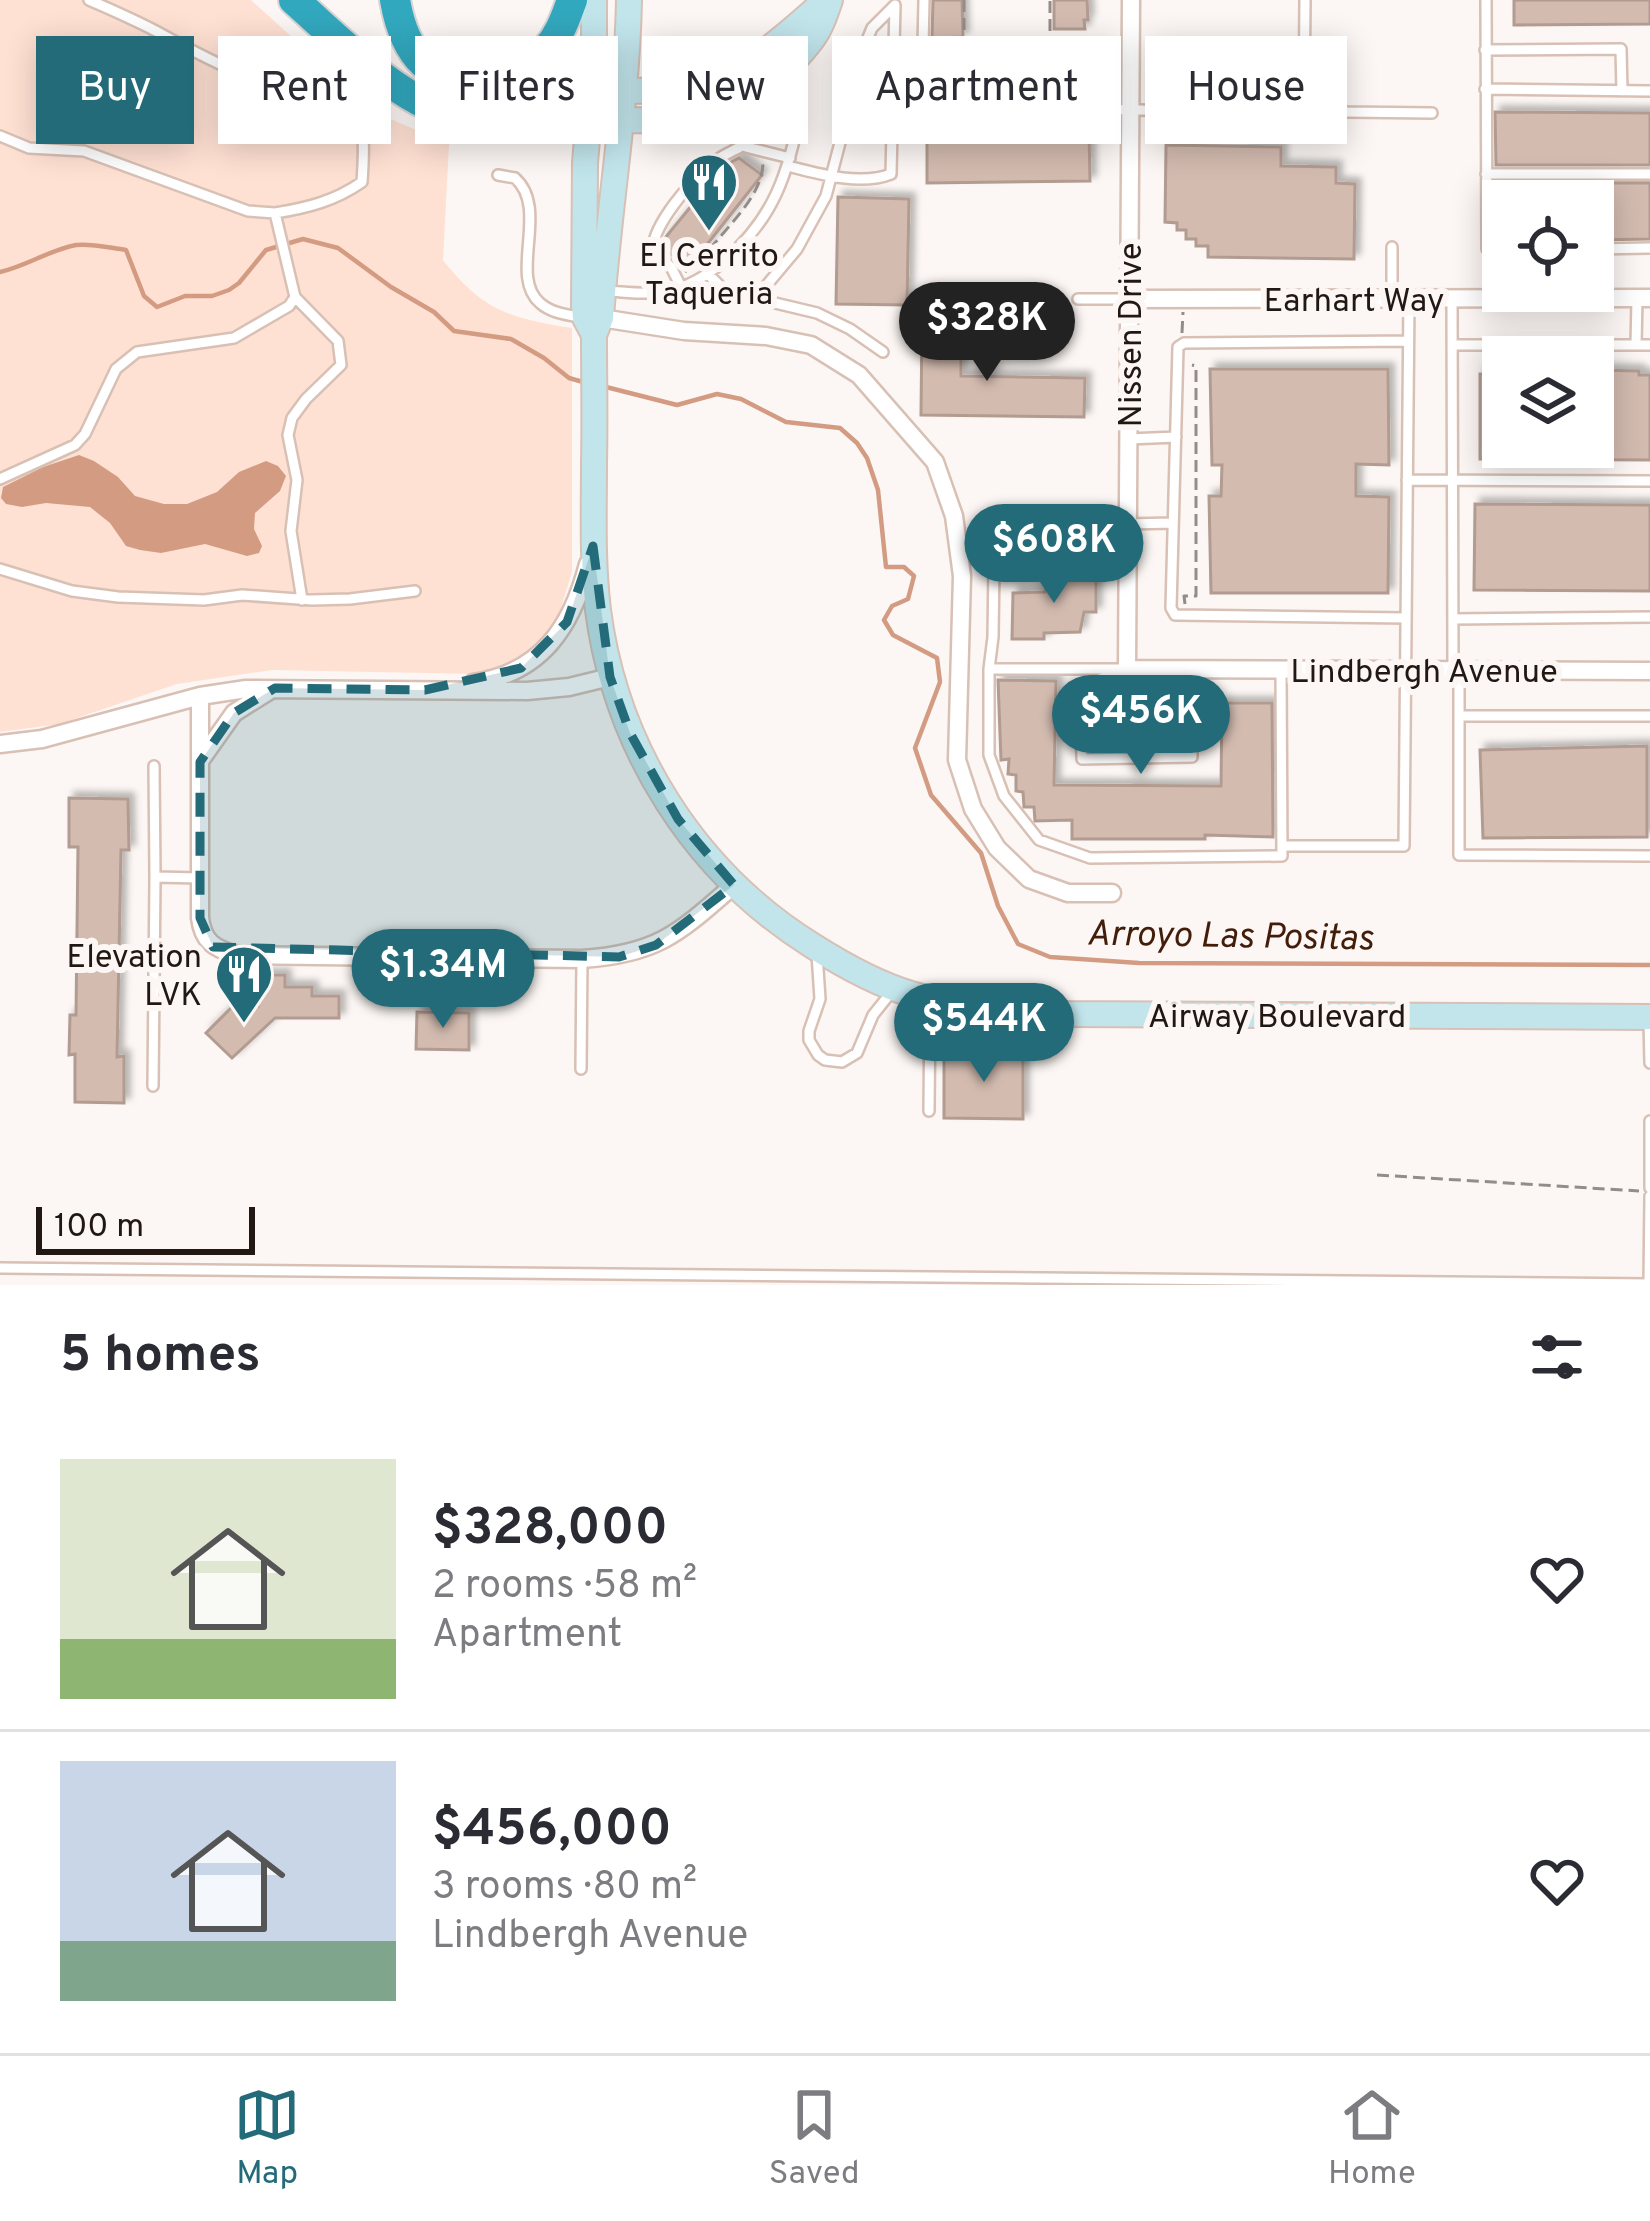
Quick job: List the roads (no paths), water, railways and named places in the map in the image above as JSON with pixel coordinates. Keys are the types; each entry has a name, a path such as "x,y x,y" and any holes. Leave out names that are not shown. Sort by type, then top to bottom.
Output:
{"highway":[{"path":"294,0 415,97"},
{"path":"395,0 400,26 415,55"},
{"path":"557,36 572,0"}],"main road":[{"name":"Airway Boulevard","path":"593,36 594,0"},
{"name":"Airway Boulevard","path":"593,324 603,291 625,91 629,0"},
{"path":"618,94 682,88 744,68 828,0"},
{"path":"618,117 687,119 748,96 808,45 820,27 828,0"},
{"name":"Airway Boulevard","path":"587,144 595,425 593,545 610,676 653,780 705,854 787,930 844,966 895,988 983,1009 1056,1014 1649,1017"}],"street":[{"name":"Nissen Drive","path":"1127,669 1131,0"},
{"name":"Earhart Way","path":"1130,299 1643,298"},
{"path":"593,324 766,336 811,345 860,375 935,462 954,516 962,576 957,760 973,809 997,848 1029,879 1068,892 1112,893"},
{"path":"425,690 487,681 521,668 549,647 580,596 593,545"},
{"name":"Lindbergh Avenue","path":"1127,669 1650,671"},
{"path":"0,744 42,739 200,696 246,689 527,691 610,676"},
{"path":"200,762 234,713 275,688"},
{"path":"200,696 202,933 213,947 236,955 619,957 656,945 691,923 734,885"}],"lane":[{"path":"0,136 29,148 84,151 276,217 343,196 362,182 360,113 318,68 279,84 186,49 89,0"},
{"path":"922,36 924,0"},
{"path":"1305,0 1305,36"},
{"path":"1486,0 1486,180"},
{"path":"755,299 817,218 867,40 895,2"},
{"path":"681,287 652,247 654,232 710,164 742,146 832,176 884,178 891,174 895,2"},
{"path":"1485,50 1622,50 1622,91"},
{"path":"1485,89 1650,91"},
{"path":"1121,109 1145,109"},
{"path":"1347,112 1432,113"},
{"path":"603,291 652,293 681,287 708,274 765,217 793,144"},
{"path":"1486,174 1650,174"},
{"path":"498,175 515,178 527,194 529,281 536,300 545,308 593,324"},
{"path":"0,479 75,445 116,369 137,352 234,338 289,306 293,292 276,217"},
{"path":"1282,846 1404,846 1408,341 1393,247"},
{"path":"1614,249 1650,248"},
{"path":"708,274 725,291 817,313 883,352"},
{"path":"293,292 338,341 341,365 306,399 292,418 288,435 297,480 291,531 302,600"},
{"path":"1636,345 1643,298"},
{"path":"1078,299 1130,299"},
{"path":"1452,299 1459,855 1650,856"},
{"path":"1406,618 1175,615 1171,608 1178,347 1184,343 1408,341"},
{"path":"1452,345 1650,345"},
{"path":"1129,439 1176,437"},
{"path":"1407,480 1650,481"},
{"path":"1128,524 1173,523"},
{"path":"1127,564 994,565 989,755 1004,796 1039,840 1090,858 1282,856 1281,670"},
{"path":"0,569 72,591 118,597 204,600 242,595 302,600 415,591"},
{"path":"1453,619 1650,617"},
{"path":"989,669 1127,669"},
{"path":"1127,669 1094,682 1081,715 1082,758 1192,757 1191,670"},
{"path":"1081,715 1192,714"},
{"path":"1459,716 1650,716"},
{"path":"153,1086 154,766"},
{"path":"155,877 200,878"},
{"path":"816,948 820,999 809,1040 825,1060 842,1062 857,1053 873,1015 895,988"},
{"path":"581,1069 582,959"},
{"path":"929,1111 930,998"},
{"path":"1649,1017 1650,1063"},
{"path":"0,1268 1650,1284 1650,1121"}],"waterway":[{"name":"Arroyo Las Positas","path":"0,272 76,245 126,250 144,296 157,307 185,296 212,296 229,290 266,250 303,239 338,248 434,312 454,331 511,339 569,378 583,382"},
{"name":"Arroyo Las Positas","path":"606,387 677,405 717,394 741,399 786,422 840,428 857,443 878,490 886,567 904,567 914,576 908,599 892,606 884,620 893,635 937,658 940,682 915,748 931,795 981,853 998,906 1018,944 1050,957 1139,963 1650,965"}],"place":[{"name":"El Cerrito Taqueria","path":"709,233"},
{"name":"Elevation LVK","path":"244,1025"}]}
